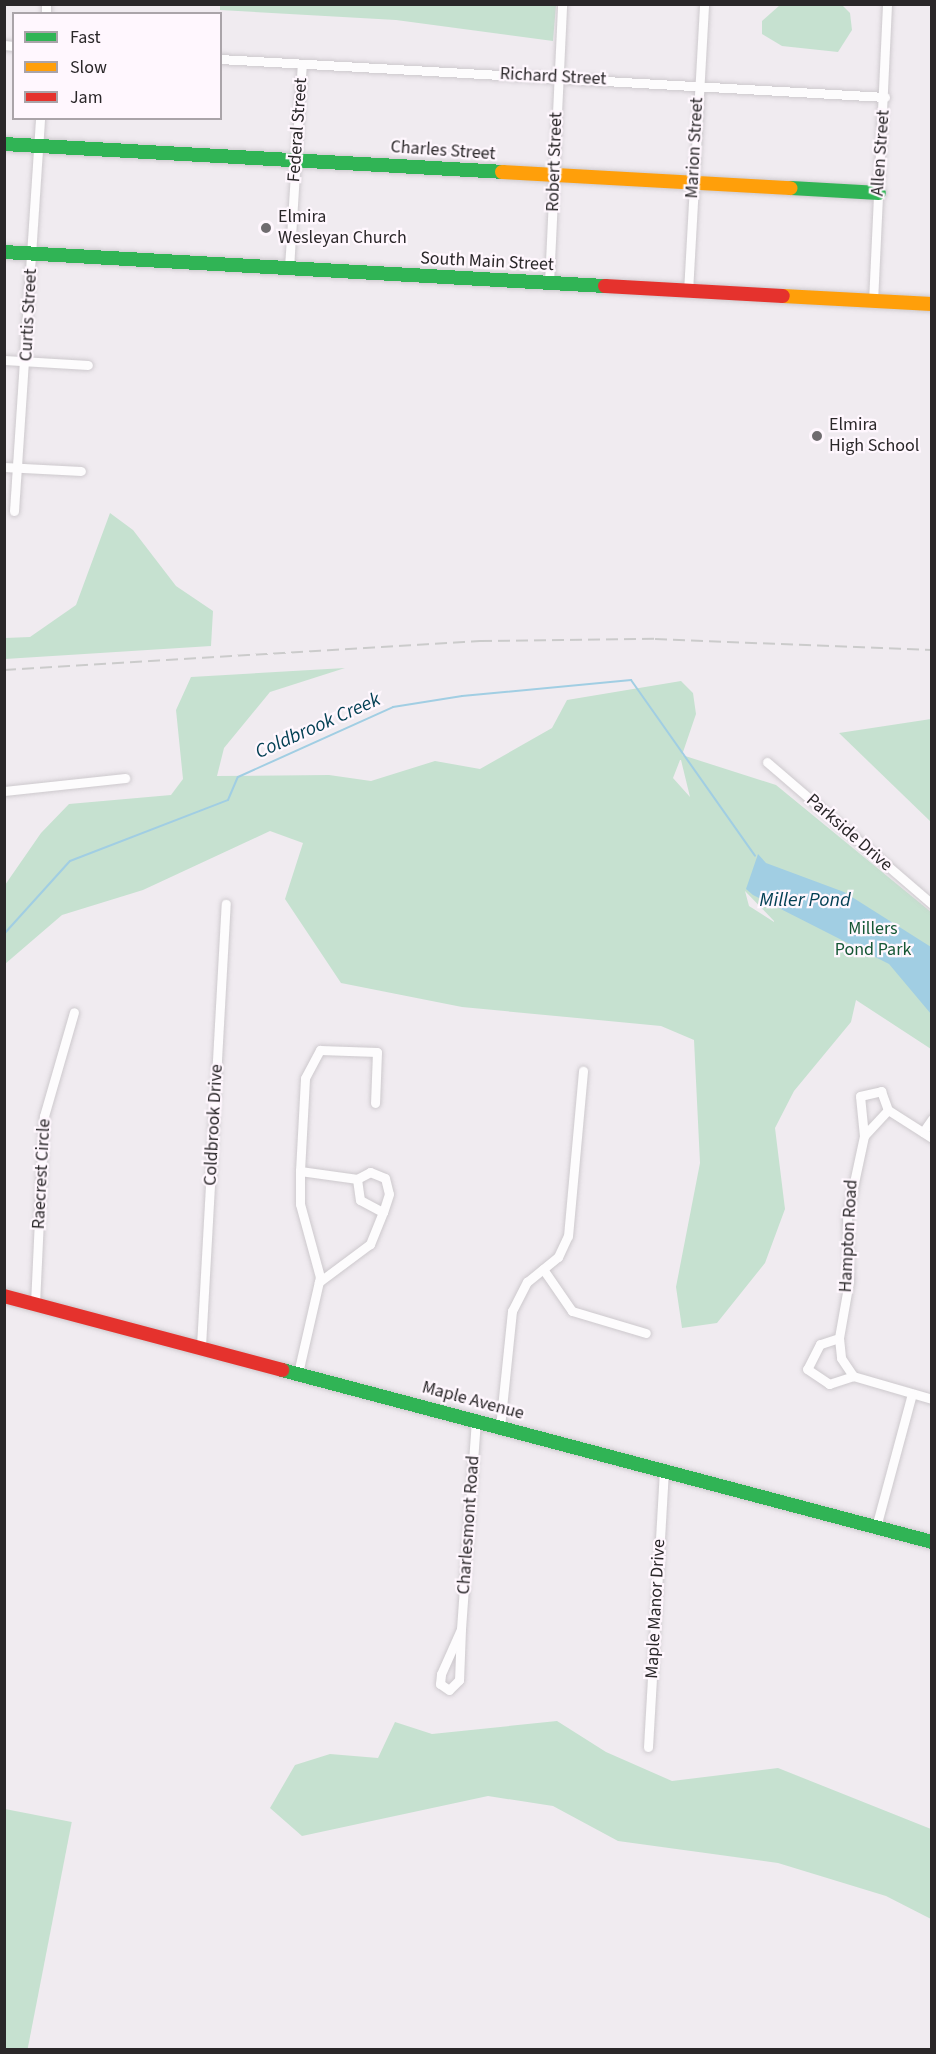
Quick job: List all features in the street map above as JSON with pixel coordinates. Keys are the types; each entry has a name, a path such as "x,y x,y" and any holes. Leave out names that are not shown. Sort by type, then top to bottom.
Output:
{"street":[{"name":"Robert Street","path":"549,283 562,4"},
{"name":"Marion Street","path":"688,292 704,4"},
{"name":"Allen Street","path":"873,302 885,97 887,4"},
{"name":"Richard Street","path":"222,59 885,97"},
{"name":"Federal Street","path":"289,268 302,64"},
{"name":"Curtis Street","path":"14,512 26,361 40,120"},
{"name":"Charles Street","path":"4,144 879,193"},
{"name":"South Main Street","path":"4,252 932,304"},
{"path":"4,360 88,365"},
{"path":"4,467 81,471"},
{"name":"Parkside Drive","path":"767,762 932,904"},
{"path":"4,791 125,778"},
{"name":"Coldbrook Drive","path":"201,1346 226,904"},
{"name":"Raecrest Circle","path":"35,1304 44,1116 75,1012"},
{"path":"298,1373 319,1282 315,1245 300,1204 300,1171 305,1078 320,1050 377,1052 375,1103"},
{"path":"500,1427 512,1311 527,1282 558,1257 568,1236 583,1071"},
{"name":"Hampton Road","path":"853,1376 841,1358 839,1338 849,1281 849,1195 864,1136 861,1096 881,1091 888,1110 927,1135"},
{"name":"Hampton Road","path":"864,1136 888,1110"},
{"path":"927,1135 932,1119"},
{"path":"300,1171 357,1179 370,1172 385,1178 389,1194 370,1244 319,1282"},
{"path":"357,1179 360,1200 382,1212"},
{"path":"543,1269 572,1311 646,1333"},
{"name":"Maple Avenue","path":"4,1296 201,1346 932,1542"},
{"path":"839,1338 820,1344 807,1369 829,1384 853,1376 932,1399"},
{"path":"876,1527 912,1394"},
{"name":"Charlesmont Road","path":"461,1629 441,1674 440,1684 448,1690 459,1680 476,1421"},
{"name":"Maple Manor Drive","path":"648,1747 664,1470"}],"green space":[{"path":"220,4 556,5 553,41 396,20 220,10"},
{"path":"780,5 842,5 850,13 852,30 838,52 782,46 762,34 762,21"},
{"path":"110,513 133,530 176,586 213,611 211,646 5,659 5,638 30,637 76,605"},
{"name":"Millers Pond Park","path":"345,668 270,692 224,748 217,776 329,775 371,781 435,761 480,769 552,728 567,700 681,681 693,693 696,714 682,755 776,785 931,912 931,1049 856,1000 851,1022 794,1091 775,1128 785,1209 765,1263 717,1323 682,1328 676,1287 700,1163 694,1040 661,1026 462,1007 341,983 285,899 303,843 270,831 143,890 62,915 5,964 5,885 41,833 69,804 171,795 183,779 176,710 191,677","holes":["681,760 690,797 673,778","745,891 774,921 774,922 749,906"]},
{"path":"932,719 931,822 839,733"},
{"path":"557,1721 606,1752 672,1781 778,1768 931,1829 931,1919 886,1896 778,1863 618,1841 553,1806 488,1796 302,1836 270,1808 295,1765 330,1754 378,1758 395,1722 432,1734"},
{"path":"5,1809 72,1822 27,2050 4,2050"}],"water":[{"name":"Miller Pond","path":"758,854 766,863 844,892 931,947 931,1014 889,964 753,895 746,889"}],"waterway":[{"name":"Coldbrook Creek","path":"4,934 70,861 228,800 238,777 393,707 462,696 631,680 755,856"}],"railway":[{"path":"4,670 480,641 655,639 932,650"}],"traffic: fast":[{"path":"4,144 502,172"},
{"path":"791,188 879,193"},
{"path":"4,252 605,286"},
{"path":"282,1370 932,1542"}],"traffic: slow":[{"path":"502,172 791,188"},
{"path":"783,296 932,304"}],"traffic: jam":[{"path":"605,286 783,296"},
{"path":"4,1296 282,1370"}],"place":[{"name":"Elmira Wesleyan Church","path":"266,228"},
{"name":"Elmira High School","path":"817,436"}]}
